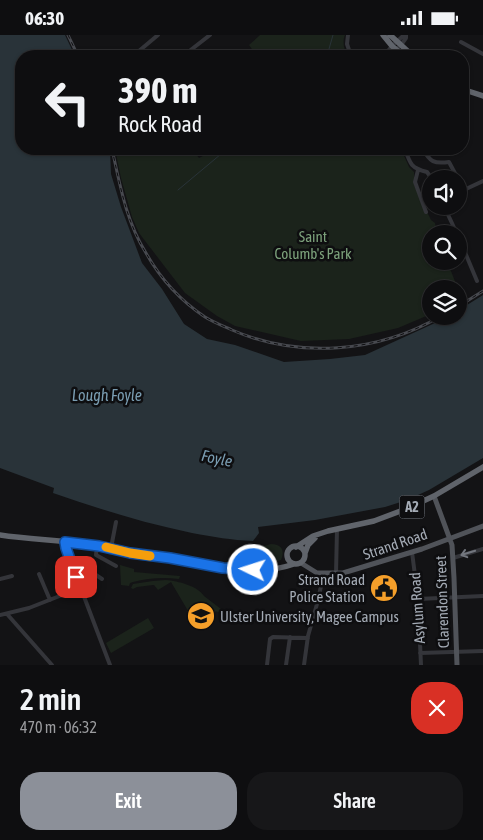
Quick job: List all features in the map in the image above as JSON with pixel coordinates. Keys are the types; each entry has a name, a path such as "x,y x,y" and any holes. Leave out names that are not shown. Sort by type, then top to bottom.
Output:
{"highway":[{"path":"383,35 404,50"},
{"path":"389,35 401,50"},
{"path":"469,91 483,95"},
{"name":"A2","path":"274,569 288,557 290,549 313,535 374,521 406,509 434,496 483,467"},
{"path":"0,536 97,545 130,553 223,568 253,570 285,567 301,559 308,545 319,534"},
{"path":"296,547 301,548 301,559"},
{"path":"288,557 290,561 301,559"}],"main road":[{"name":"Clarendon Street","path":"434,496 452,545 457,665"},
{"name":"Strand Road","path":"301,559 317,573 336,574 349,572 412,552 483,526"}],"street":[{"path":"140,50 158,35"},
{"path":"191,50 210,35"},
{"path":"348,35 347,44 349,50"},
{"path":"393,50 405,35"},
{"path":"461,42 483,54"},
{"path":"391,50 397,45"},
{"path":"407,155 412,166 422,171"},
{"path":"426,155 435,163 449,163 453,170"},
{"path":"418,170 415,182 422,200"},
{"path":"467,189 483,181"},
{"path":"467,258 477,281"},
{"path":"472,270 478,267"},
{"path":"111,548 116,522"},
{"path":"336,574 337,529"},
{"path":"65,542 80,588 110,665"},
{"path":"97,545 96,555 116,566"},
{"path":"453,558 483,549"},
{"name":"Asylum Road","path":"412,552 418,599 421,665"},
{"path":"72,565 84,567 102,579"},
{"path":"304,665 308,638 324,573"},
{"path":"39,574 50,600"},
{"path":"0,579 12,576"},
{"path":"0,615 29,608 80,588"},
{"path":"418,599 483,596"},
{"path":"7,613 52,665"},
{"path":"267,665 270,639 273,637 308,638"},
{"path":"286,665 290,637"},
{"path":"420,653 483,651"}],"green space":[{"path":"260,35 345,35 345,50 253,50 249,45"},
{"name":"Saint Columb's Park","path":"116,155 197,155 199,158 205,155 404,155 409,167 414,172 414,185 422,201 422,215 429,215 435,225 422,225 422,270 451,270 454,280 422,280 422,318 398,328 349,339 301,341 235,326 217,316 185,293 139,233 132,217"},
{"path":"271,544 278,545 282,549 281,560 255,565 255,563 262,561 263,558 254,554 250,557 252,564 248,564 249,549 253,550"},
{"path":"120,565 134,569 134,572 180,576 179,579 150,579 130,583 129,586 121,585"},
{"path":"166,580 182,583 197,589 229,615 232,622 228,623 219,615 219,612 213,611 208,614 206,623 194,621 171,582 158,590 154,585 131,588 133,584"},
{"path":"148,618 154,628 111,653 106,643"}],"water":[{"name":"Lough Foyle","path":"0,35 65,35 72,50 15,50 15,155 110,155 111,174 142,263 162,289 184,324 207,339 235,345 284,362 365,355 431,325 467,325 467,305 483,295 483,458 429,490 407,500 385,507 315,520 258,527 259,533 253,541 222,538 156,525 53,493 54,488 0,468"}],"waterway":[{"path":"329,50 333,35"},
{"path":"178,190 220,155"}],"railway":[{"path":"68,35 75,50"},
{"path":"113,155 129,216 146,253 172,288 188,304 211,321 258,339 284,345 311,348 338,348 365,344 391,338 423,325"},
{"path":"467,301 483,291"}],"slow traffic":[{"path":"106,547 150,556"}],"place":[{"name":"Strand Road Police Station","path":"384,588"},
{"name":"Ulster University, Magee Campus","path":"201,616"}],"route":[{"path":"76,577 65,542 99,546 223,568 253,570"}],"water label":[{"name":"Foyle","path":"217,458"}]}
